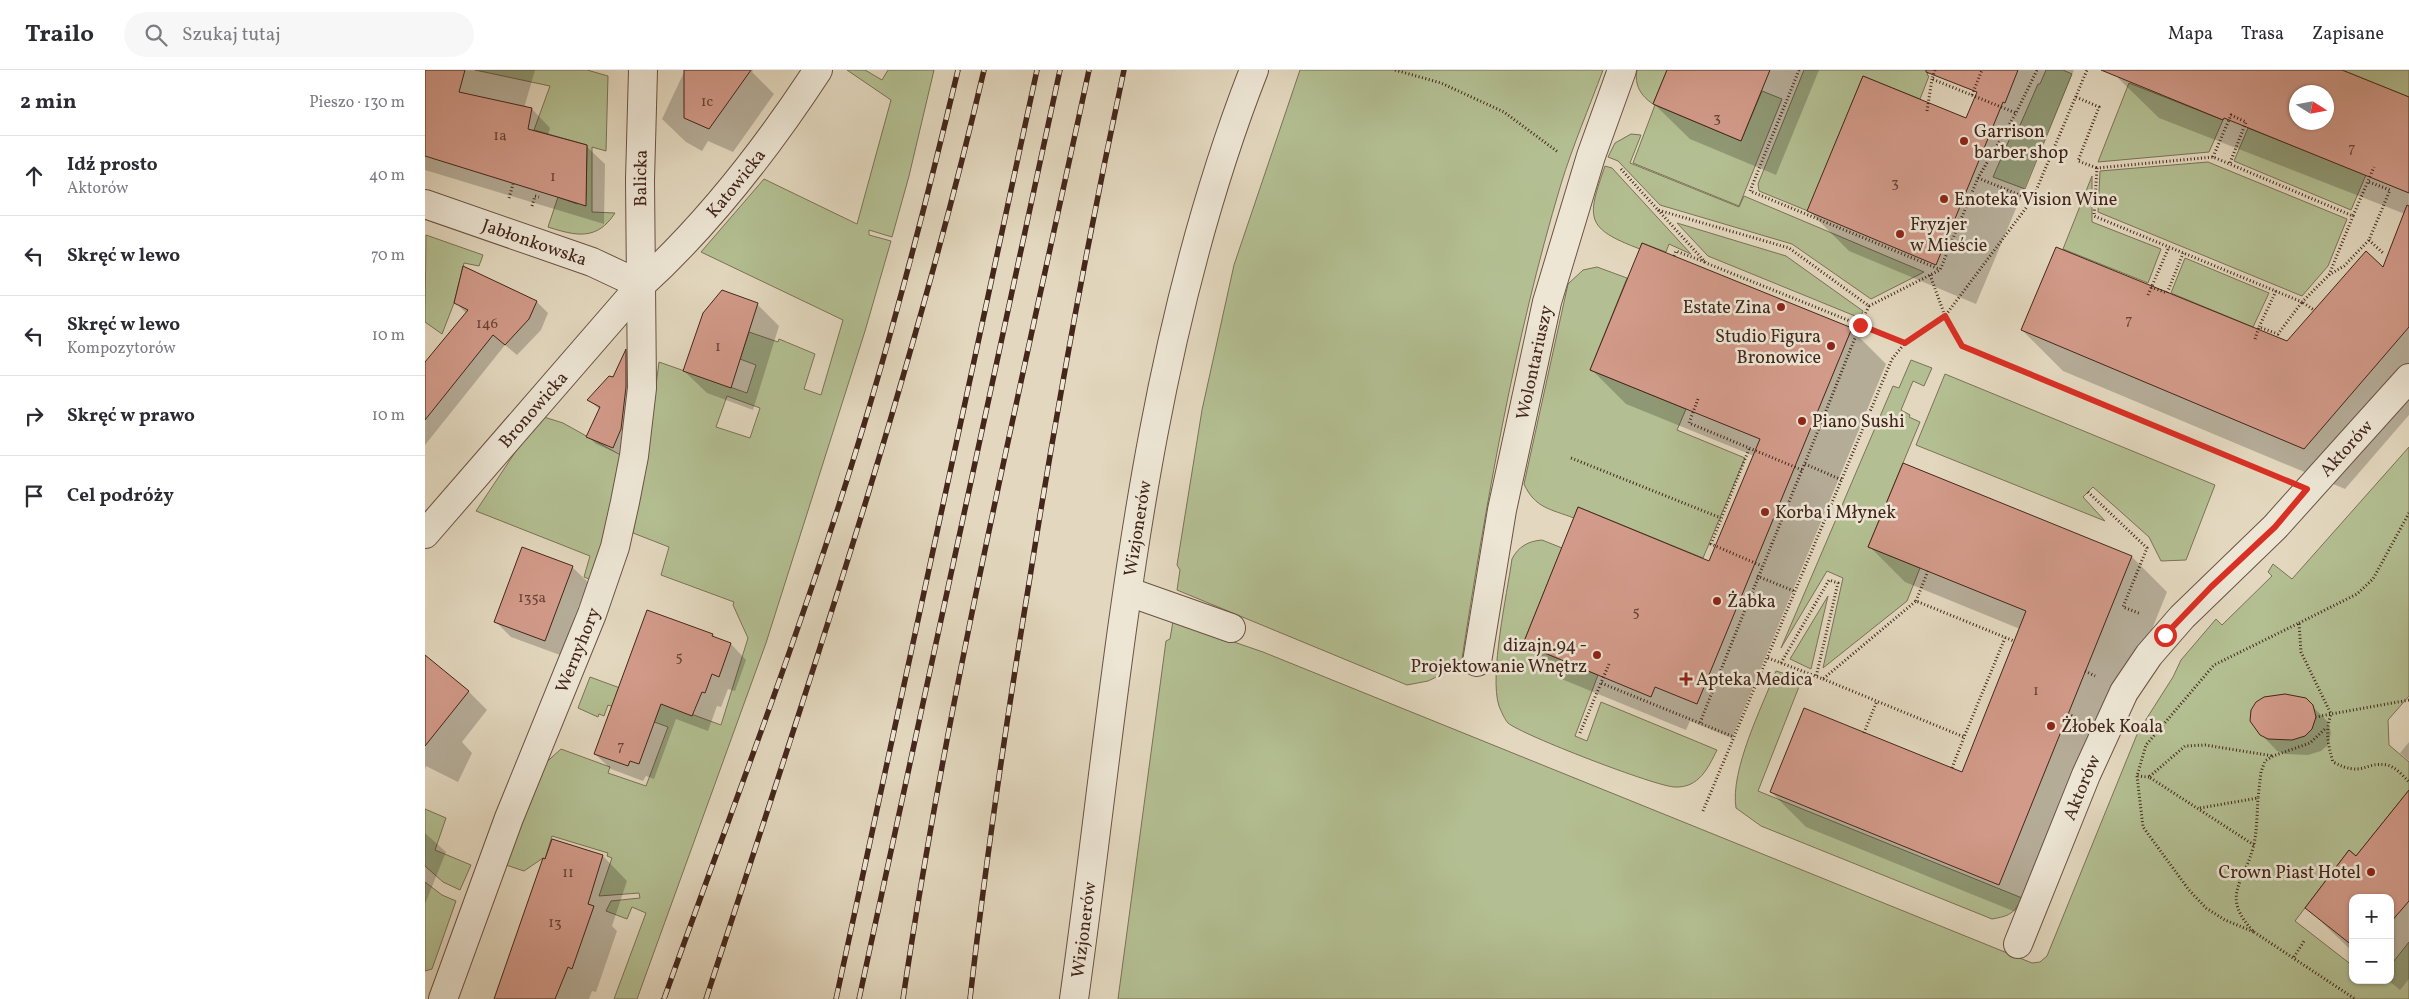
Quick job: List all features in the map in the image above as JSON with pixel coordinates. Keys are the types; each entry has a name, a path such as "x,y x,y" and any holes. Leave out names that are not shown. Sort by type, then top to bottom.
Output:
{"street":[{"name":"Balicka","path":"641,286 640,180 643,70"},
{"name":"Katowicka","path":"641,286 671,258 723,202 793,109 818,70"},
{"name":"Wizjonerów","path":"1074,999 1129,592 1161,386 1187,274 1221,159 1254,70"},
{"name":"Wolontariuszy","path":"1477,662 1503,510 1547,302 1588,164 1622,70"},
{"name":"Jabłonkowska","path":"425,204 592,262 641,286"},
{"name":"Bronowicka","path":"425,534 641,286"},
{"name":"Wernyhory","path":"443,999 478,897 592,614 615,546 640,419 644,360 641,286"},
{"name":"Aktorów","path":"2018,944 2086,775 2124,692 2149,655 2182,617 2275,527 2307,489 2409,378"},
{"path":"1129,592 1231,628"}],"path":[{"path":"1395,70 1441,83 1504,112 1588,164 1623,170 1706,263"},
{"path":"1799,70 1750,191 1940,270"},
{"path":"1927,111 1935,70"},
{"path":"1972,96 1982,70"},
{"path":"1700,723 1757,576 1869,306 1940,270 1978,178 2016,113 2037,70"},
{"path":"1703,811 1892,359 1905,343 1945,316 2032,200 2087,70"},
{"path":"1932,79 2016,113"},
{"path":"2076,97 2099,107 2078,161 2097,168 2213,157 2353,216"},
{"path":"2237,118 2239,112"},
{"path":"2213,157 2231,115 2246,122 2230,163"},
{"path":"2097,168 2093,216 2302,302 2314,310"},
{"path":"2329,275 2374,168"},
{"path":"1978,178 2032,200"},
{"path":"2259,327 2278,334 2302,302 2329,275 2344,266 2369,240 2391,190 2369,182"},
{"path":"509,199 513,184"},
{"path":"532,205 535,196 539,197"},
{"path":"1658,210 1789,248 1869,306"},
{"path":"2369,240 2384,254"},
{"path":"2148,295 2169,247"},
{"path":"1674,256 1676,251 1905,343"},
{"path":"2151,287 2167,293 2183,253"},
{"path":"1929,274 1945,316 1962,346 2307,489"},
{"path":"2255,339 2276,291"},
{"path":"1699,399 1689,423 1802,470"},
{"path":"1749,449 1711,544 1762,566"},
{"path":"1571,458 1721,518"},
{"path":"1805,464 1842,480"},
{"path":"2089,492 2147,548"},
{"path":"2355,999 2254,932 2225,920 2206,908 2189,890 2143,827 2137,776 2147,745 2214,665 2357,594 2373,579 2409,513"},
{"path":"1823,680 1916,601 1928,571"},
{"path":"1757,576 1794,591"},
{"path":"1781,663 1829,580 1838,583 1816,677"},
{"path":"1916,601 2014,641"},
{"path":"2299,622 2301,652 2331,714 2327,727 2328,746 2333,762 2347,769 2361,770 2387,765 2397,770 2409,782"},
{"path":"1952,768 2005,638"},
{"path":"1767,658 1964,737"},
{"path":"1580,733 1609,664"},
{"path":"1601,683 1734,737"},
{"path":"2316,717 2409,700"},
{"path":"1864,733 1877,701"},
{"path":"2254,932 2239,914 2236,898 2237,885 2254,844 2258,798 2265,761 2273,756 2310,743 2327,727"},
{"path":"2149,777 2185,746 2205,745 2273,756"},
{"path":"2137,776 2149,777 2254,844"},
{"path":"2199,808 2258,798"},
{"path":"2294,957 2305,941"}],"green space":[{"path":"475,70 587,70 608,76 606,151 592,147 592,212 615,213 601,228 585,234 577,234 548,227 558,197 577,204 586,197 587,145 534,130 550,86"},
{"path":"847,70 865,70 882,80 888,70 934,70 909,176 892,237 869,230 869,235 891,241 865,331 766,643 637,999 614,999 646,913 632,907 627,919 606,911 611,901 640,898 639,893 599,896 612,858 607,856 608,853 552,836 545,859 543,858 524,871 503,864 541,767 561,749 610,767 608,773 646,786 668,727 608,705 604,716 599,714 598,717 578,708 590,677 721,725 748,638 733,605 734,602 661,575 669,547 633,533 646,464 659,362 747,393 756,365 740,359 749,332 778,342 779,339 815,354 804,389 821,395 843,320 701,252 764,179 857,224 891,100","holes":["727,396 760,408 750,438 716,427"]},
{"path":"1300,70 1603,70 1561,184 1529,303 1491,483 1461,665 1428,681 1407,685 1177,590 1180,570 1177,565 1202,410 1234,265"},
{"path":"1637,70 1667,70 1653,104 1639,90"},
{"path":"1804,70 1929,70 1927,75 1929,76 1920,99 1863,76 1808,211 1759,191 1758,184"},
{"path":"2046,70 2063,70 2072,74 2025,189 1993,177 2010,138 2014,139"},
{"path":"2342,70 2409,70 2409,97 2352,74"},
{"path":"2129,83 2223,120 2209,152 2098,162"},
{"path":"1762,91 1782,99 1739,206 1633,163 1655,105 1741,141"},
{"path":"2248,128 2366,175 2351,210 2234,161"},
{"path":"1631,134 1641,135 1630,163 1739,207 1744,196 1924,272 1871,299 1792,244 1660,205 1618,161 1608,157 1615,143"},
{"path":"2208,162 2347,219 2328,266 2302,296 2098,212 2100,171"},
{"path":"1605,166 1612,168 1691,254 1669,244 1666,252 1642,243 1640,249 1622,242 1600,227 1595,219 1593,210"},
{"path":"2092,176 2092,222 2161,249 2148,283 2063,249"},
{"path":"1677,223 1786,256 1863,311 1860,318 1708,256"},
{"path":"426,235 483,255 479,266 464,263 454,303 442,334 425,322"},
{"path":"2185,258 2269,293 2253,327 2171,293"},
{"path":"1597,267 1627,278 1590,370 1686,409 1677,430 1745,458 1703,558 1578,507 1574,518 1551,510 1538,503 1528,492 1524,484 1568,284 1583,270"},
{"path":"1911,360 1932,368 1924,386 1913,381 1901,410 1910,415 1909,417 1920,422 1868,547 1920,568 1907,601 1823,668 1843,578 1827,571 1781,648 1893,386 1899,388"},
{"path":"1945,374 2215,485 2186,560 2161,561 2149,537 2093,487 2083,497 2105,521 1916,445"},
{"path":"544,417 563,423 624,457 594,581 584,577 590,556 476,511 516,451"},
{"path":"2409,447 2409,696 2388,720 2389,745 2409,762 2409,790 2356,856 2349,850 2295,921 2349,963 2349,984 2394,984 2394,961 2409,942 2409,999 1118,999 1166,641 1170,639 1173,621 1263,652 2032,963 2040,962 2047,956 2138,732 2173,677 2181,660 2216,619 2222,625 2272,576 2268,572 2273,564 2292,579"},
{"path":"1542,540 1562,548 1523,644 1598,675 1575,736 1587,741 1601,702 1717,750 1702,776 1690,784 1675,787 1643,779 1537,738 1518,729 1506,720 1499,706 1496,693 1496,675 1500,634 1512,559 1524,545"},
{"path":"1828,596 1811,669 1790,659"},
{"path":"1776,671 1802,679 1758,791 2022,898 2013,911 2003,917 1992,919 1761,826 1736,808 1735,793 1742,757"},
{"path":"425,809 446,818 435,850 471,865 460,890 443,882 425,866"},
{"path":"425,882 442,895 456,901 432,969 425,971"}],"building":[{"path":"425,70 465,70 459,92 532,108 528,129 587,145 586,206 425,156"},
{"path":"684,70 751,70 709,129 684,118"},
{"path":"1667,70 1770,70 1741,141 1653,104"},
{"path":"1926,70 2018,70 1936,265 1807,211 1863,76 1966,118 1977,92 1926,72"},
{"path":"2101,70 2342,70 2409,97 2409,193 2224,118 2223,120"},
{"path":"2407,205 2409,206 2409,327 2304,449 2021,330 2056,247 2287,341 2366,251 2383,267"},
{"path":"1642,243 1852,328 1697,704 1655,687 1651,697 1523,644 1578,507 1709,561 1760,439 1590,370"},
{"path":"463,266 537,301 529,319 505,345 493,335 425,420 425,362 468,310 454,303"},
{"path":"722,290 758,303 731,388 683,371 703,313"},
{"path":"626,349 626,387 621,429 613,448 586,437 600,407 587,400 609,376 613,377"},
{"path":"1903,463 2132,556 1999,885 1770,792 1804,708 1962,772 2026,611 1868,547"},
{"path":"522,547 573,566 545,641 494,622"},
{"path":"647,610 713,634 712,636 731,643 719,677 712,674 705,693 702,692 692,716 661,704 639,764 630,761 628,766 594,754"},
{"path":"425,655 469,691 425,746"},
{"path":"2285,694 2306,698 2313,705 2316,717 2312,729 2305,736 2292,740 2268,739 2260,735 2250,721 2251,710 2256,702 2264,697"},
{"name":"Crown Piast Hotel","path":"2409,790 2409,901 2394,918 2394,894 2349,894 2349,943 2305,908 2349,850 2356,856"},
{"path":"552,839 603,855 588,904 594,906 572,969 568,967 555,999 494,999 543,858 545,859"}],"railway":[{"path":"664,999 784,668 851,467 881,369 908,270 958,70"},
{"path":"706,999 855,538 923,305 955,188 984,70"},
{"path":"836,999 1037,70"},
{"path":"859,999 1060,70"},
{"path":"903,999 921,882 965,649 1013,417 1089,70"},
{"path":"970,999 997,788 1040,513 1086,259 1124,70"}],"place":[{"name":"Garrison barber shop","path":"1964,141"},
{"name":"Enoteka Vision Wine","path":"1944,199"},
{"name":"Fryzjer w Mieście","path":"1900,234"},
{"name":"Estate Zina","path":"1781,307"},
{"name":"Studio Figura Bronowice","path":"1831,346"},
{"name":"Piano Sushi","path":"1802,421"},
{"name":"Korba i Młynek","path":"1765,512"},
{"name":"Żabka","path":"1717,601"},
{"name":"dizajn.94 - Projektowanie Wnętrz","path":"1597,655"},
{"name":"Apteka Medica","path":"1686,679"},
{"name":"Żłobek Koala","path":"2051,726"},
{"name":"Crown Piast Hotel","path":"2371,872"}],"route":[{"path":"1860,325 1905,343 1945,316 1962,346 2307,489 2275,527 2211,587 2165,635"}]}
